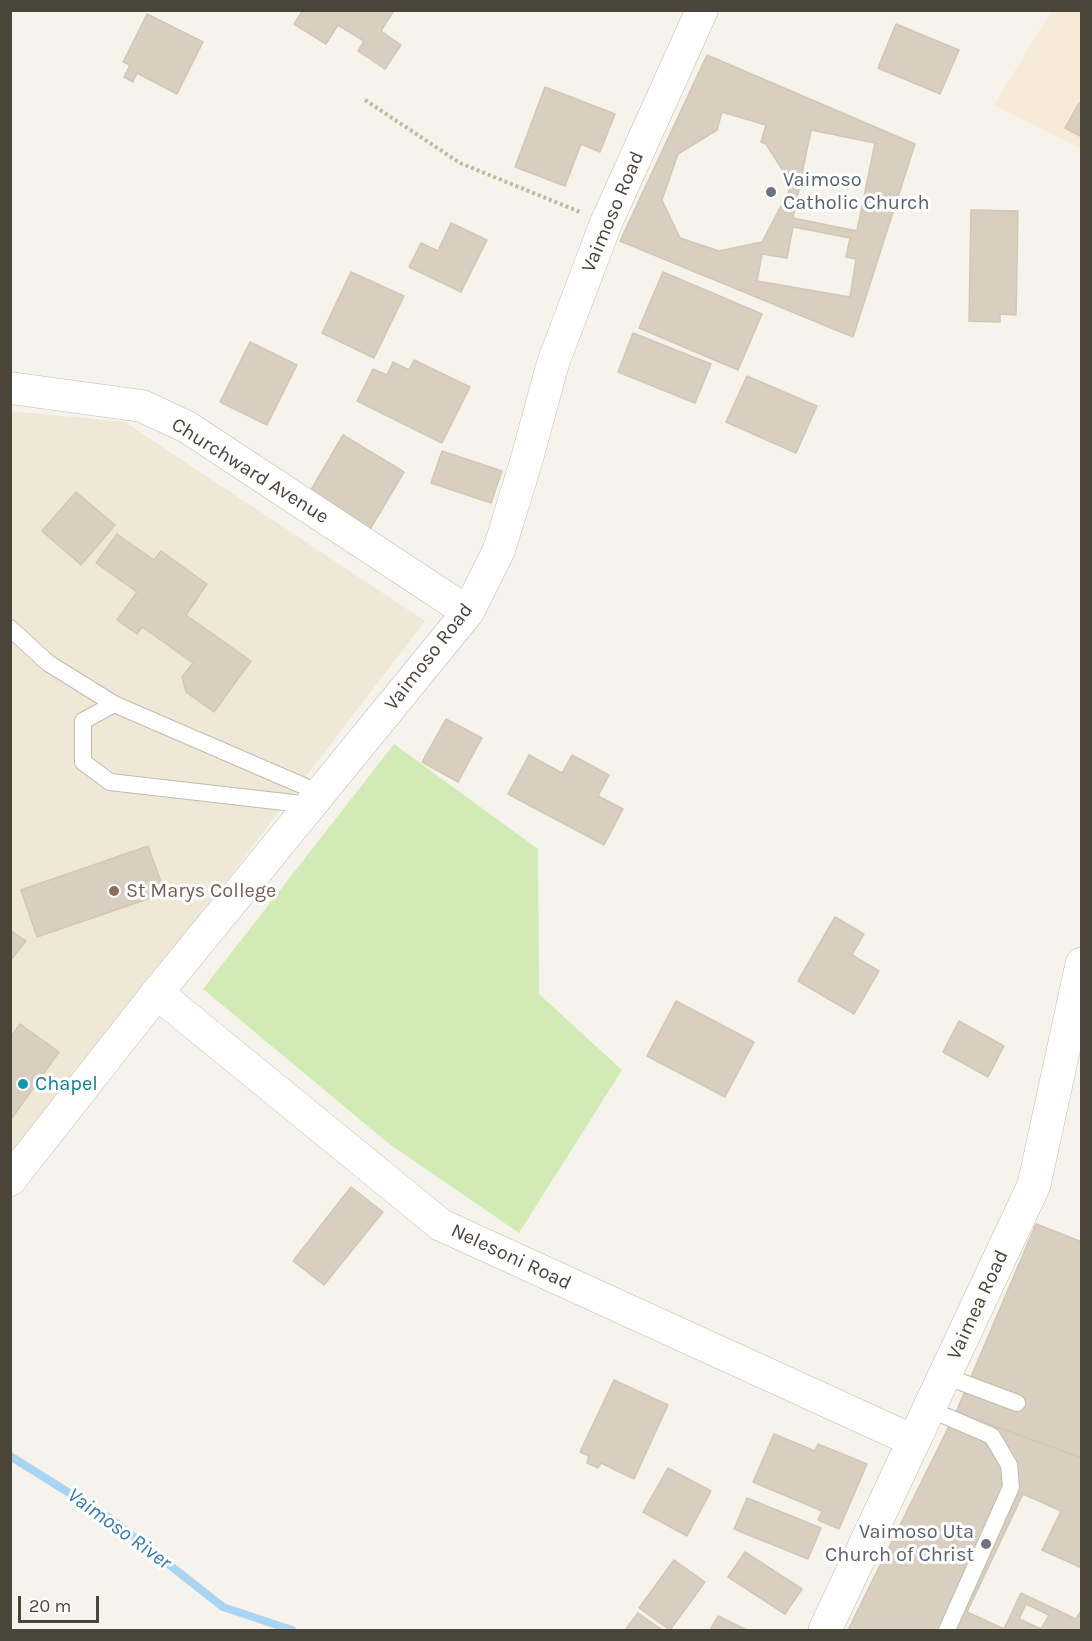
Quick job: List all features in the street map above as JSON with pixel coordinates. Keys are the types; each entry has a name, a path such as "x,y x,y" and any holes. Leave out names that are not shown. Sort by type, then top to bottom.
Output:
{"street":[{"name":"Vaimoso Road","path":"10,1180 158,993 468,612 499,550 553,363 606,223 702,10"},
{"name":"Churchward Avenue","path":"10,388 142,405 187,427 468,612"},
{"name":"Vaimea Road","path":"825,1630 1034,1185 1082,964"},
{"name":"Nelesoni Road","path":"158,993 441,1225 914,1441"}],"lane":[{"path":"10,628 48,663 114,704 316,799"},
{"path":"114,704 83,721 83,762 110,782 316,799"},
{"path":"945,1376 1017,1403"},
{"path":"929,1409 992,1436 1009,1465 1011,1486 947,1630"}],"path":[{"path":"365,100 460,163 606,223"}],"shaded area":[{"path":"1051,11 1081,11 1081,149 994,105"},
{"name":"St Marys College","path":"11,411 125,422 425,621 11,1162"}],"green space":[{"path":"394,744 538,849 539,994 622,1070 519,1233 388,1143 203,989"}],"building":[{"path":"303,10 394,10 381,31 401,45 385,69 358,51 364,41 338,25 326,44 294,24"},
{"path":"147,14 203,42 177,94 137,73 133,82 124,77 130,65 123,62"},
{"path":"896,24 959,50 940,94 878,68"},
{"name":"Vaimoso Catholic Church","path":"707,55 915,144 853,337 620,241"},
{"path":"545,87 615,114 600,152 581,144 565,186 515,167"},
{"path":"1079,103 1082,105 1082,137 1065,128"},
{"path":"722,112 766,125 761,142 766,144 792,185 762,242 719,251 680,238 662,200 678,154 717,130"},
{"path":"811,130 875,143 857,231 793,218"},
{"path":"971,210 1018,211 1016,315 1000,314 1000,322 969,321"},
{"path":"451,223 487,240 461,292 409,267 421,243 438,251"},
{"path":"793,227 850,238 846,257 856,259 850,297 757,281 762,254 787,258"},
{"path":"351,272 404,296 374,358 322,333"},
{"path":"663,272 762,314 738,370 639,328"},
{"path":"633,333 711,364 695,403 618,372"},
{"path":"250,342 297,365 267,425 220,402"},
{"path":"414,360 470,387 442,443 357,401 373,369 387,375 393,362 409,370"},
{"path":"747,376 817,406 796,453 726,422"},
{"path":"343,435 404,472 369,531 308,495"},
{"path":"442,451 502,471 491,503 431,483"},
{"path":"76,492 115,525 81,565 42,531"},
{"path":"117,534 154,560 161,551 207,584 186,615 251,661 214,712 186,692 182,677 193,663 142,627 137,634 117,620 137,592 96,563"},
{"path":"446,719 482,738 458,782 422,762"},
{"path":"529,755 562,773 572,755 609,775 598,796 623,809 604,845 508,794"},
{"path":"148,846 165,893 37,937 21,890"},
{"path":"835,917 864,934 852,955 879,971 854,1014 798,981"},
{"path":"10,930 26,941 10,961"},
{"path":"676,1001 754,1042 725,1097 647,1056"},
{"path":"959,1021 1004,1046 988,1077 943,1052"},
{"name":"Chapel","path":"20,1024 59,1052 12,1118 10,1117 10,1038"},
{"path":"351,1187 383,1212 324,1285 293,1261"},
{"path":"1036,1224 1082,1242 1082,1458 956,1412"},
{"path":"614,1380 668,1405 634,1479 601,1463 598,1468 587,1463 589,1456 580,1452"},
{"name":"Vaimoso Uta Church of Christ","path":"956,1412 1082,1458 1082,1630 848,1630"},
{"path":"774,1434 815,1451 818,1444 867,1464 839,1529 818,1520 822,1511 753,1482"},
{"path":"668,1468 711,1491 687,1536 643,1512"},
{"path":"1023,1494 1061,1511 1042,1550 1082,1568 1082,1609 1076,1619 1021,1593 1004,1629 967,1612"},
{"path":"747,1498 821,1528 808,1559 734,1529"},
{"path":"745,1552 802,1589 785,1614 728,1577"},
{"path":"674,1560 705,1582 670,1630 639,1608"},
{"path":"1026,1604 1049,1615 1041,1629 1019,1619"},
{"path":"638,1613 662,1630 625,1630"},
{"path":"718,1616 747,1630 710,1630"}],"waterway":[{"name":"Vaimoso River","path":"10,1456 111,1519 223,1607 292,1630"}],"place":[{"name":"Vaimoso Catholic Church","path":"771,192"},
{"name":"St Marys College","path":"114,891"},
{"name":"Chapel","path":"23,1084"},
{"name":"Vaimoso Uta Church of Christ","path":"986,1544"}]}
